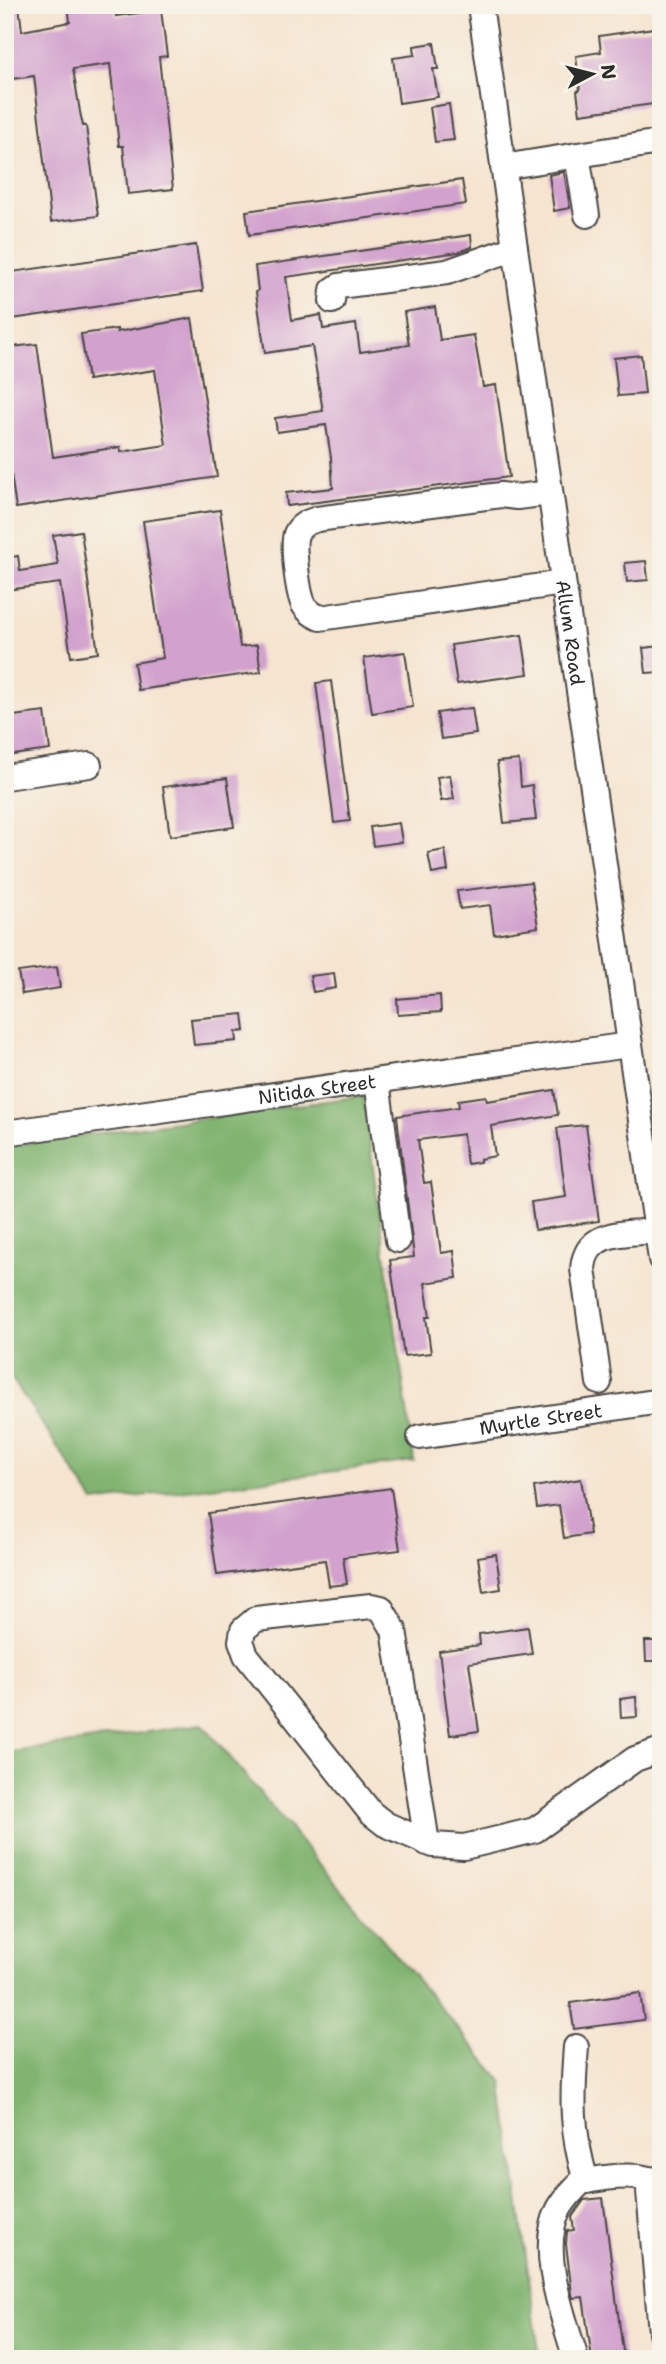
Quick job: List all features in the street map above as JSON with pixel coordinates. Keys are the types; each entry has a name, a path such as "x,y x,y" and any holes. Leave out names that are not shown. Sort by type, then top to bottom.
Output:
{"street":[{"name":"Allum Road","path":"480,5 661,1259"},
{"path":"503,167 647,144"},
{"path":"578,155 587,215"},
{"path":"332,301 333,290 339,286 447,272 515,248"},
{"path":"550,493 488,497 317,519 304,524 297,533 295,545 302,602 309,613 320,618 563,583"},
{"path":"5,777 89,765"},
{"name":"Nitida Street","path":"5,1133 629,1045"},
{"path":"377,1080 398,1240"},
{"path":"599,1382 583,1269 584,1255 598,1240 657,1231"},
{"name":"Myrtle Street","path":"421,1437 661,1401"},
{"path":"427,1843 394,1630 381,1608 371,1606 256,1619 243,1630 241,1641 246,1655 371,1813 385,1824 427,1843 464,1847 535,1830 635,1759 661,1750"},
{"path":"576,2047 572,2110 577,2151 586,2181"},
{"path":"576,2359 556,2295 551,2261 557,2212 581,2182 602,2178 654,2179 661,2332"}],"green space":[{"path":"363,1096 414,1461 94,1502 5,1368 5,1146"},
{"path":"202,1724 502,2081 540,2359 5,2359 5,1753"}],"building":[{"path":"5,5 19,5 22,31 70,22 68,5 115,5 116,16 161,10 167,56 159,57 173,189 128,194 123,146 119,146 110,64 73,69 83,126 86,126 98,216 51,222 34,76 5,80"},
{"path":"654,28 661,77 661,103 580,114 576,56 601,52 599,36"},
{"path":"434,43 438,69 433,69 438,97 399,103 393,58 415,55 414,46"},
{"path":"449,104 454,140 435,142 430,107"},
{"path":"564,172 570,208 554,211 549,175"},
{"path":"462,180 466,204 249,235 246,211"},
{"path":"471,235 472,247 458,252 286,277 292,320 321,315 323,329 356,324 360,352 409,345 404,312 435,307 440,340 474,335 483,387 496,385 509,477 287,506 286,493 333,488 331,458 326,425 277,432 275,418 323,411 312,346 265,353 255,266"},
{"path":"196,245 203,291 5,320 5,273"},
{"path":"192,318 217,477 16,508 8,454 5,455 5,348 37,344 53,457 120,447 121,452 166,445 155,370 88,380 81,334 117,329 117,332"},
{"path":"641,355 645,394 618,396 614,358"},
{"path":"220,510 240,647 257,645 261,672 138,690 134,663 163,658 143,521"},
{"path":"81,531 98,653 71,657 60,583 5,590 5,558 18,556 20,571 58,565 53,535"},
{"path":"646,561 648,580 627,582 625,563"},
{"path":"522,635 528,674 457,684 451,645"},
{"path":"661,646 661,672 646,673 643,648"},
{"path":"405,652 413,707 372,713 364,658"},
{"path":"331,681 350,821 334,823 316,683"},
{"path":"472,708 476,734 441,739 437,713"},
{"path":"45,712 50,750 5,756 5,717"},
{"path":"519,760 521,787 532,785 536,820 504,823 497,762"},
{"path":"450,775 454,799 441,801 437,777"},
{"path":"227,778 234,827 170,836 163,787"},
{"path":"399,823 402,842 373,846 370,827"},
{"path":"445,850 448,871 432,874 428,853"},
{"path":"531,882 538,927 494,934 490,905 460,909 457,891"},
{"path":"57,967 60,988 22,994 18,972"},
{"path":"334,973 336,988 313,992 310,976"},
{"path":"440,995 441,1012 398,1015 397,999"},
{"path":"243,1014 245,1031 236,1032 237,1041 194,1045 191,1019"},
{"path":"554,1090 558,1115 491,1126 495,1156 480,1159 480,1162 467,1164 463,1134 418,1140 424,1183 431,1182 441,1253 454,1251 457,1278 425,1283 431,1353 404,1356 390,1260 414,1257 397,1116 459,1107 458,1100 486,1096 487,1101"},
{"path":"586,1125 599,1221 535,1230 531,1202 566,1197 557,1128"},
{"path":"581,1479 590,1534 564,1538 559,1505 537,1508 534,1487"},
{"path":"391,1488 400,1550 343,1557 347,1584 329,1586 325,1560 217,1575 208,1513"},
{"path":"496,1554 501,1589 483,1592 478,1557"},
{"path":"528,1627 532,1654 469,1663 479,1731 450,1735 439,1651 480,1645 479,1634"},
{"path":"645,1641 661,1641 661,1661 646,1661"},
{"path":"636,1697 637,1717 621,1718 620,1699"},
{"path":"640,1993 644,2020 574,2029 570,2003"},
{"path":"603,2198 624,2359 592,2359 583,2297 573,2298 572,2294 567,2231 574,2230 572,2217 584,2200"}]}
